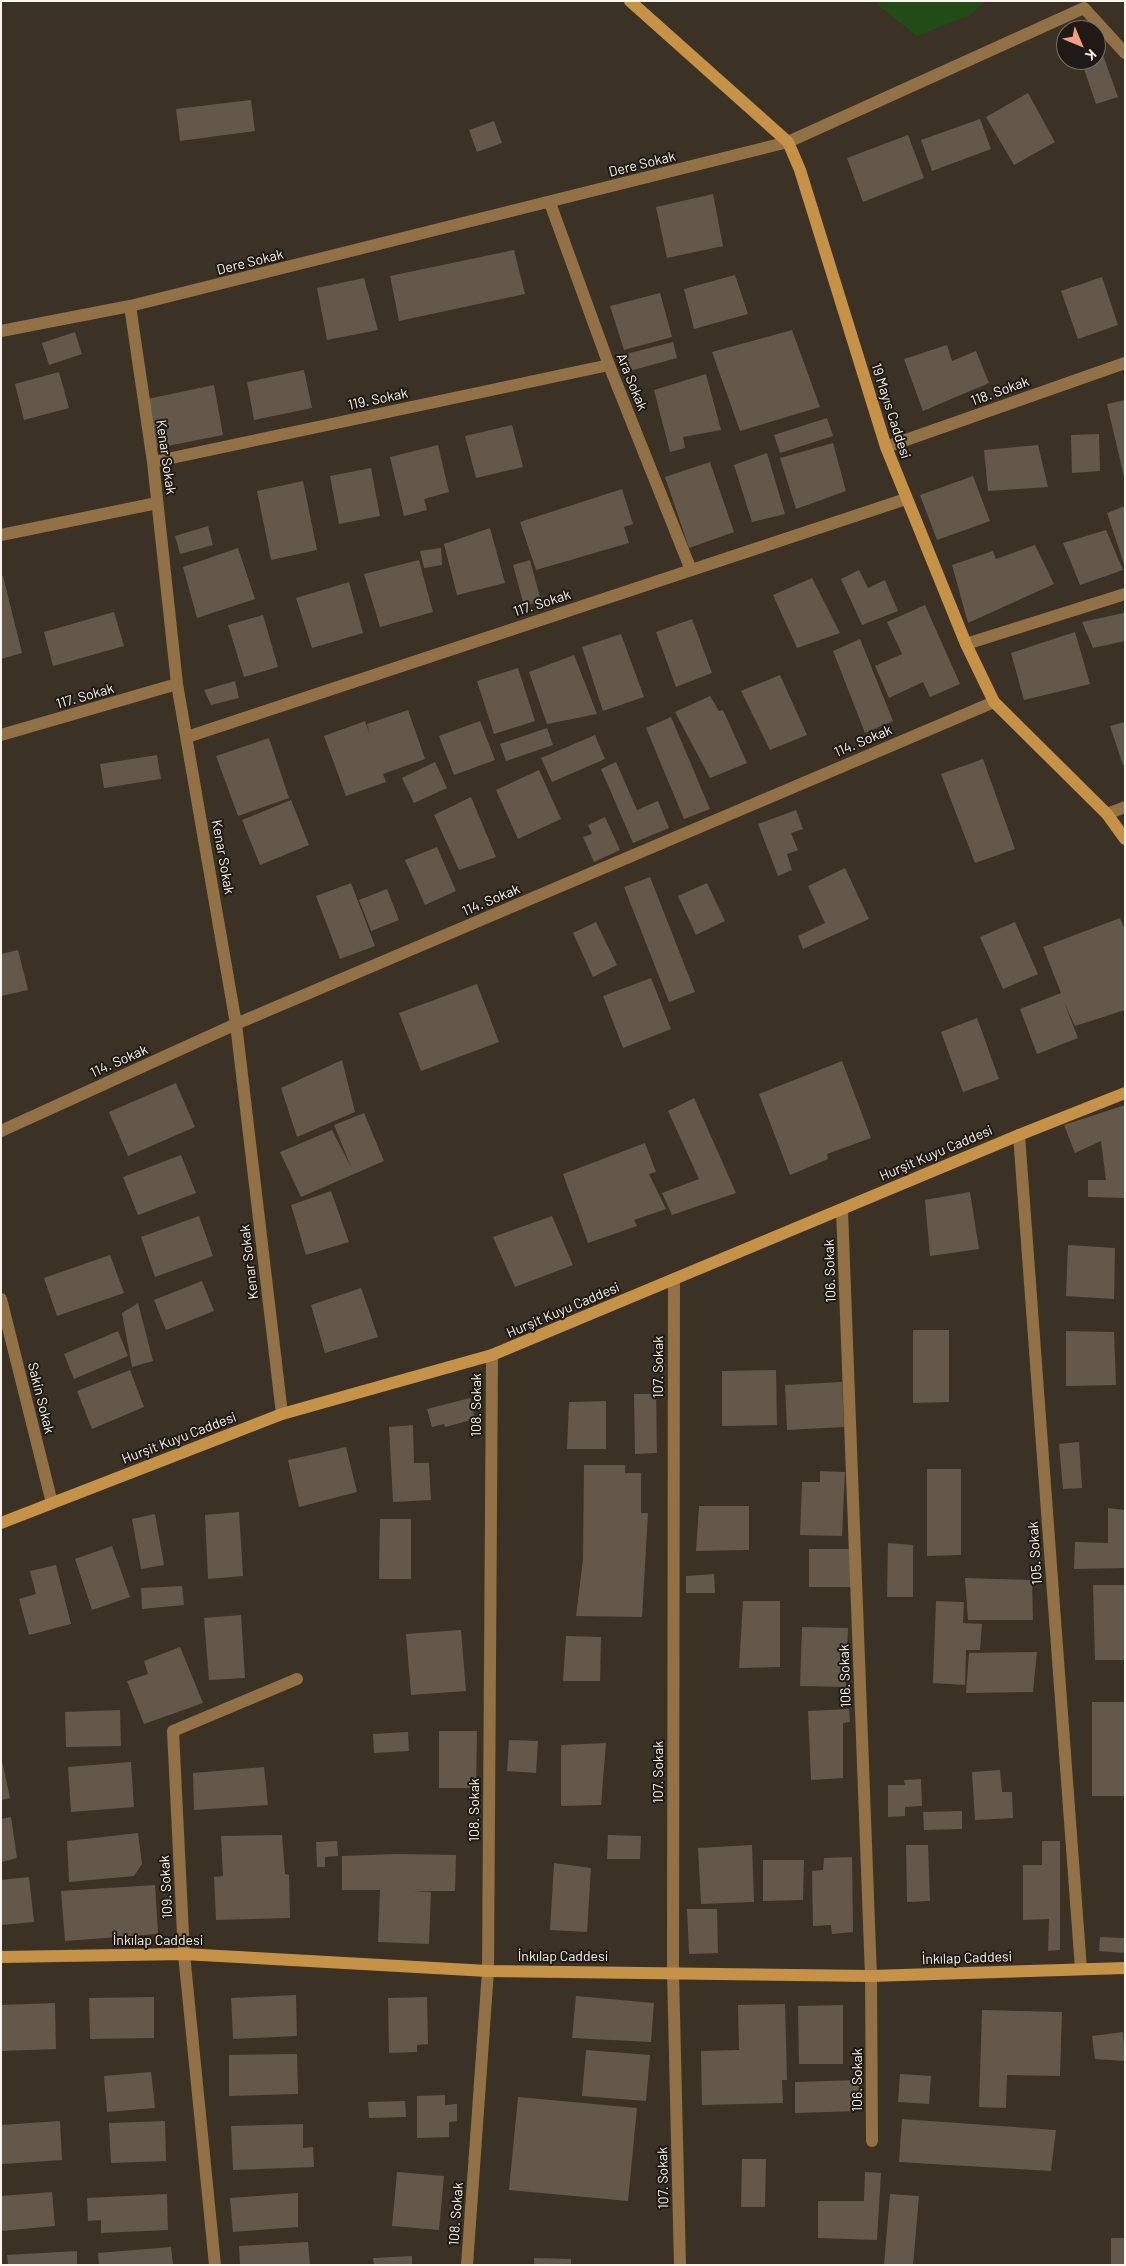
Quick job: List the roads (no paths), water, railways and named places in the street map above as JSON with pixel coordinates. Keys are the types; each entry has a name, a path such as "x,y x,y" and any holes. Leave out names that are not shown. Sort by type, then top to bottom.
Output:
{"street":[{"name":"19 Mayıs Caddesi","path":"630,1 788,142 800,170 886,447 966,644 994,702 1107,814 1125,839"},
{"name":"Dere Sokak","path":"1,331 130,306 550,203 788,142 1084,8 1125,53"},
{"name":"Ara Sokak","path":"550,203 609,365 692,570"},
{"name":"Kenar Sokak","path":"130,306 152,462 177,684 236,1024 282,1414"},
{"name":"118. Sokak","path":"886,447 1125,363"},
{"name":"119. Sokak","path":"152,462 609,365"},
{"name":"117. Sokak","path":"187,737 906,499"},
{"path":"1,534 157,503"},
{"path":"966,644 1125,594"},
{"name":"117. Sokak","path":"1,735 177,684"},
{"name":"114. Sokak","path":"1,1131 236,1024 994,702"},
{"path":"1107,814 1125,807"},
{"name":"Hurşit Kuyu Caddesi","path":"1,1523 282,1414 492,1355 1019,1135 1125,1093"},
{"name":"105. Sokak","path":"1019,1135 1081,1969"},
{"name":"106. Sokak","path":"842,1210 871,1976 872,2141"},
{"name":"107. Sokak","path":"674,1280 673,1972 680,2265"},
{"name":"Sakin Sokak","path":"1,1299 52,1503"},
{"name":"108. Sokak","path":"467,2265 488,1971 492,1355"},
{"name":"109. Sokak","path":"215,2265 184,1954 173,1731 297,1679"},
{"name":"İnkılap Caddesi","path":"1,1957 184,1954 488,1971 871,1976 1125,1968"}]}
